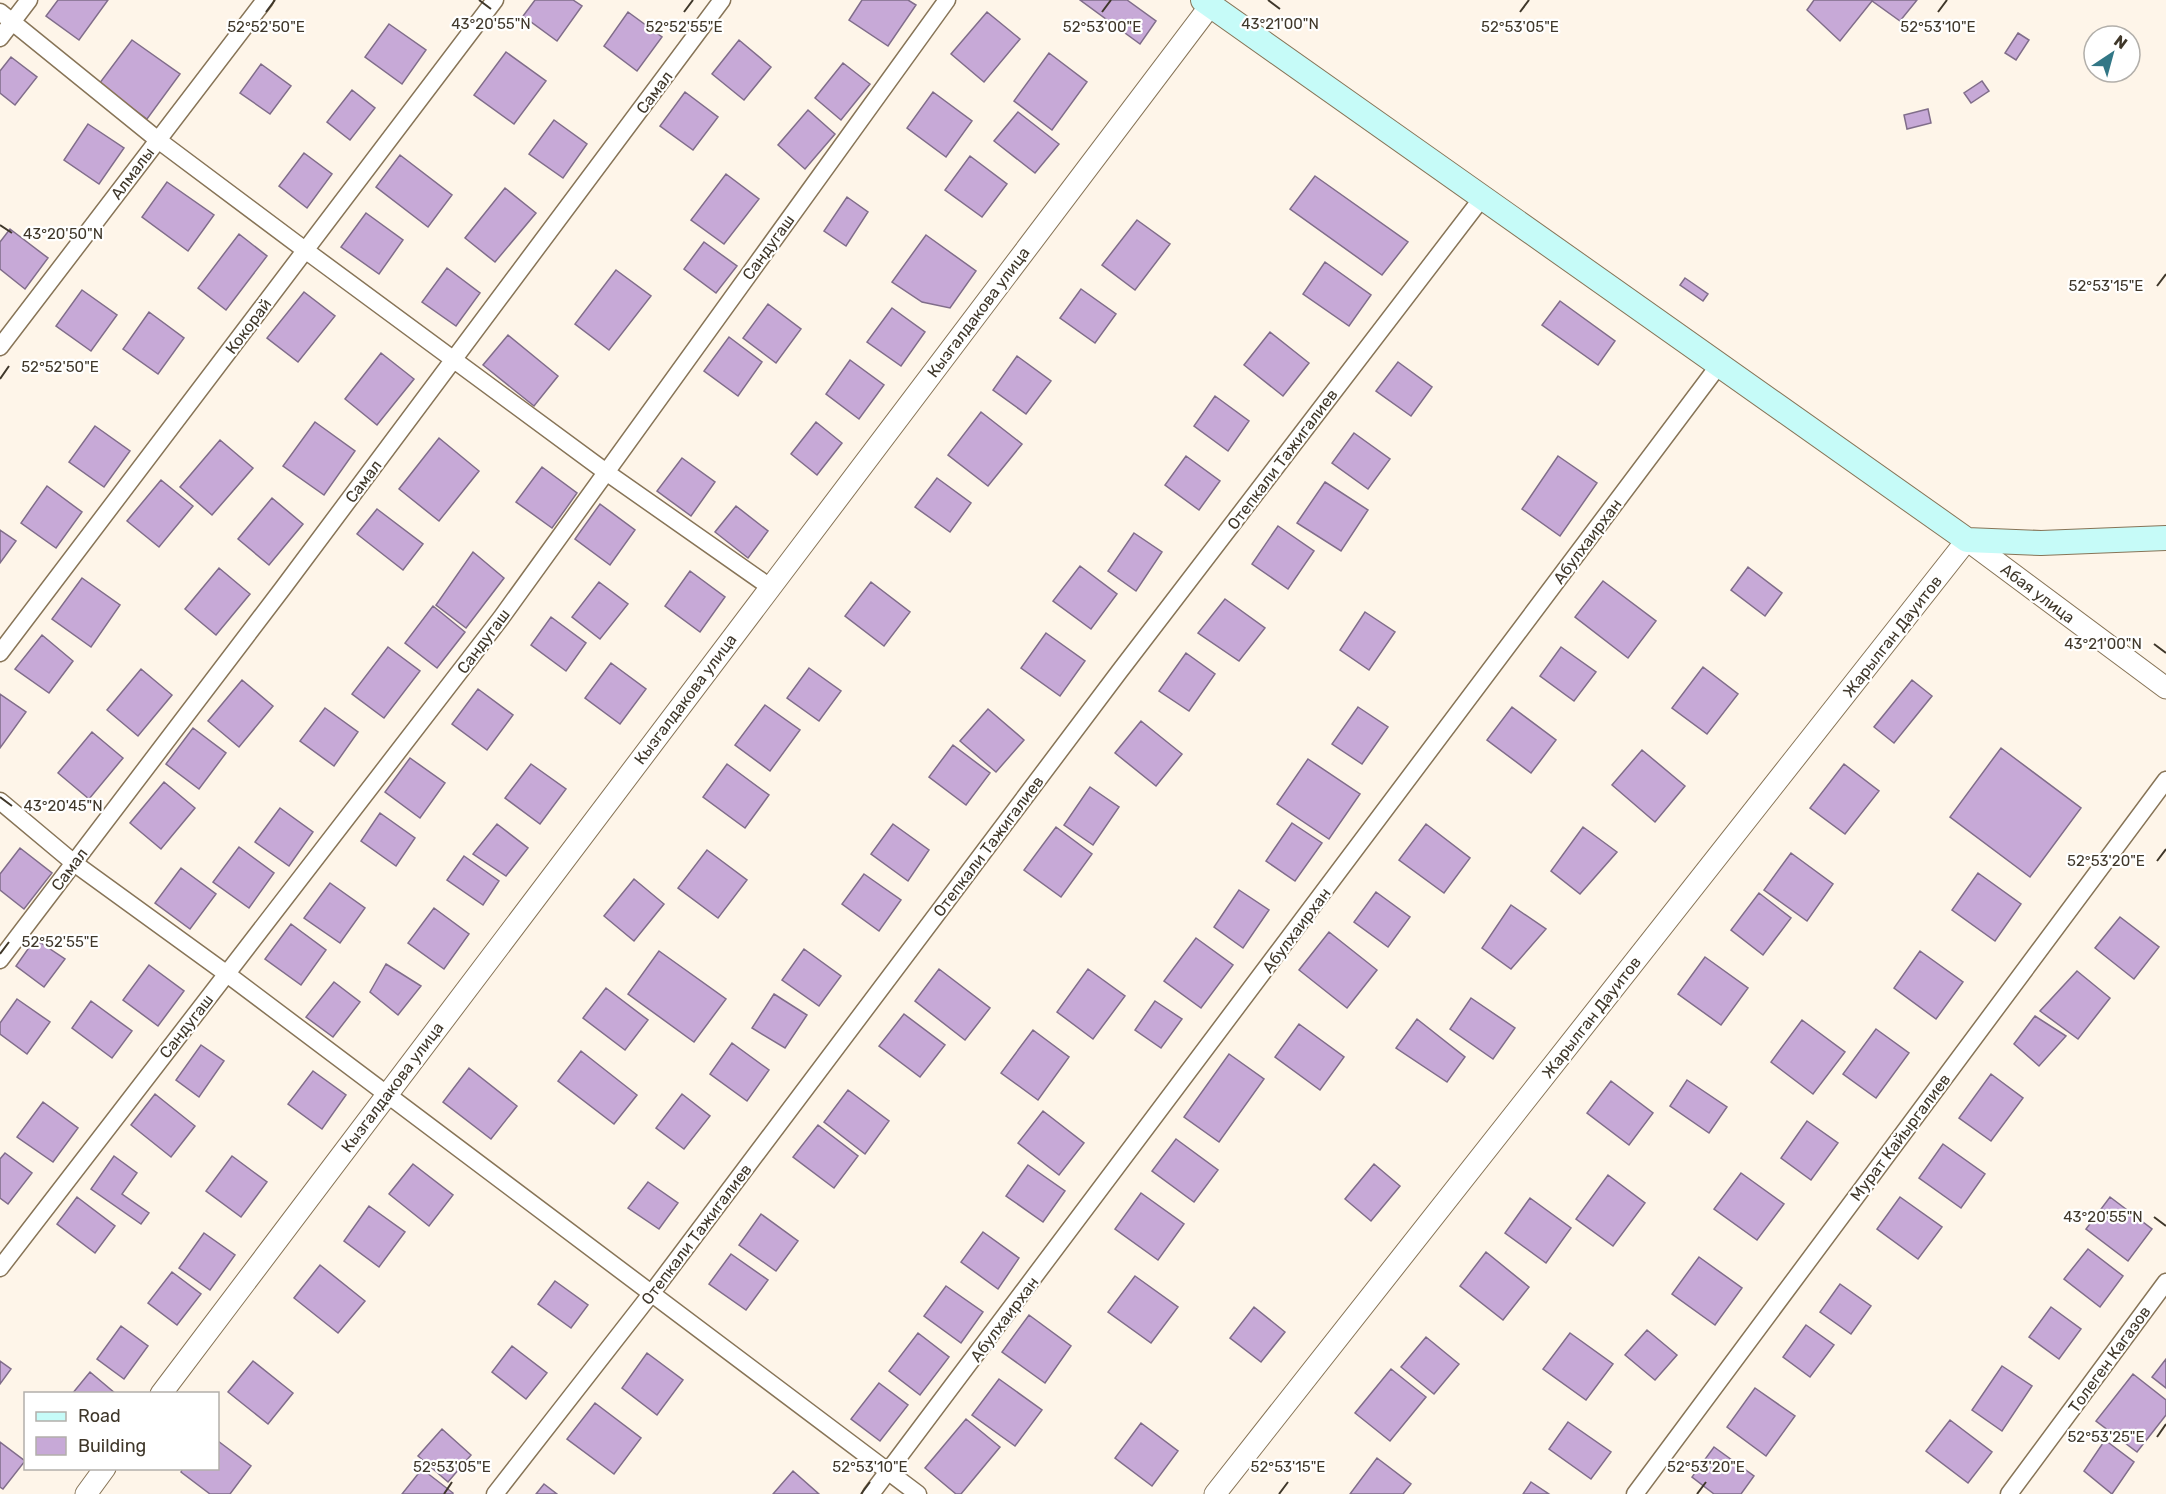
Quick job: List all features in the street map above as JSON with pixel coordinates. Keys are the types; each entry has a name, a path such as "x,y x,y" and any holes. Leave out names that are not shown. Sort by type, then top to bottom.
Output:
{"main road":[{"path":"1206,3 1967,540 2042,543 2166,538"}],"street":[{"path":"0,38 6,17 29,0"},
{"name":"Алмалы","path":"0,347 265,0"},
{"name":"Кокорай","path":"0,653 495,0"},
{"name":"Самал","path":"0,960 722,0"},
{"name":"Сандугаш","path":"0,1268 501,618 947,0"},
{"name":"Кызгалдакова улица","path":"162,1392 770,588 1206,3"},
{"path":"6,17 158,140 606,472 770,588"},
{"name":"Отепкали Тажигалиев","path":"495,1494 651,1294 1119,672 1482,198"},
{"name":"Абулхаирхан","path":"871,1494 1719,365"},
{"name":"Абая улица","path":"1967,540 2166,688"},
{"name":"Жарылган Дауитов","path":"1215,1494 1967,540"},
{"name":"Мурат Кайыргалиев","path":"1635,1494 2166,780"},
{"path":"0,801 74,863 227,974 918,1494"},
{"name":"Толеген Кагазов","path":"2009,1494 2166,1282"},
{"path":"86,1494 104,1470"}],"building":[{"path":"58,0 108,0 79,40 46,16"},
{"path":"535,0 573,0 582,6 557,41 523,16"},
{"path":"862,0 908,0 916,5 888,46 849,20"},
{"path":"1080,0 1127,0 1156,21 1140,44"},
{"path":"1814,0 1917,0 1900,21 1872,1 1840,41 1807,10"},
{"path":"628,12 662,37 637,71 604,46"},
{"path":"987,12 1020,39 984,82 951,54"},
{"path":"389,24 426,50 402,84 365,57"},
{"path":"2018,33 2029,40 2016,60 2005,53"},
{"path":"132,40 180,74 147,119 99,84"},
{"path":"739,40 771,67 744,100 712,74"},
{"path":"506,52 546,81 514,124 474,95"},
{"path":"1049,53 1087,82 1052,130 1014,101"},
{"path":"11,57 37,77 15,105 0,93 0,71"},
{"path":"843,63 870,84 841,120 815,98"},
{"path":"261,64 291,86 270,114 240,93"},
{"path":"1982,81 1989,91 1971,103 1964,93"},
{"path":"352,90 375,108 350,140 327,122"},
{"path":"685,92 718,117 693,150 660,126"},
{"path":"933,92 972,121 946,157 907,128"},
{"path":"1928,109 1931,123 1907,129 1904,115"},
{"path":"808,110 835,134 805,169 778,145"},
{"path":"1018,112 1059,144 1035,173 994,141"},
{"path":"554,120 587,144 563,178 529,154"},
{"path":"88,124 124,148 99,184 64,160"},
{"path":"304,153 332,174 307,208 279,186"},
{"path":"400,155 452,195 428,227 376,187"},
{"path":"970,156 1007,184 982,217 945,190"},
{"path":"726,174 759,199 724,244 691,220"},
{"path":"1315,176 1408,242 1382,275 1290,209"},
{"path":"167,182 214,215 188,251 142,217"},
{"path":"505,188 536,213 495,262 465,238"},
{"path":"847,197 868,212 846,246 824,231"},
{"path":"366,213 403,240 379,274 341,247"},
{"path":"1137,220 1170,244 1135,290 1102,265"},
{"path":"10,229 48,258 25,289 0,269 0,242"},
{"path":"239,234 267,256 226,310 198,288"},
{"path":"926,235 976,271 950,308 922,302 892,282"},
{"path":"704,242 737,266 716,293 684,269"},
{"path":"1325,262 1371,295 1349,326 1303,294"},
{"path":"447,268 480,293 456,326 422,302"},
{"path":"616,270 651,296 609,350 575,324"},
{"path":"1685,278 1708,294 1703,301 1680,285"},
{"path":"1081,289 1116,314 1095,343 1060,318"},
{"path":"82,290 117,315 91,351 56,326"},
{"path":"304,292 335,316 298,362 267,338"},
{"path":"1560,301 1615,341 1598,365 1542,325"},
{"path":"768,304 801,329 776,363 743,338"},
{"path":"892,308 925,332 901,366 867,342"},
{"path":"149,312 184,338 158,374 123,349"},
{"path":"1270,332 1309,363 1283,396 1244,365"},
{"path":"508,335 558,376 534,406 483,365"},
{"path":"729,337 762,362 738,396 704,371"},
{"path":"381,353 414,379 377,425 345,399"},
{"path":"1017,356 1051,381 1026,414 993,390"},
{"path":"850,360 884,385 859,419 826,394"},
{"path":"1398,362 1432,387 1411,416 1376,391"},
{"path":"1215,396 1249,421 1228,451 1194,426"},
{"path":"981,412 1022,444 988,486 948,455"},
{"path":"315,422 355,451 324,495 283,466"},
{"path":"816,422 842,443 817,475 791,454"},
{"path":"95,426 130,451 104,487 69,462"},
{"path":"1354,433 1390,459 1368,489 1332,463"},
{"path":"439,438 479,471 439,521 399,489"},
{"path":"220,440 253,468 212,515 180,487"},
{"path":"1186,456 1220,481 1199,510 1165,485"},
{"path":"1558,456 1597,483 1560,536 1522,509"},
{"path":"682,458 715,482 691,516 657,491"},
{"path":"542,467 577,493 552,528 516,502"},
{"path":"937,478 971,503 950,532 915,507"},
{"path":"161,480 193,506 159,547 127,521"},
{"path":"1325,482 1368,510 1341,551 1297,523"},
{"path":"47,486 82,512 56,548 21,523"},
{"path":"272,498 303,524 269,565 238,539"},
{"path":"600,504 635,530 610,565 575,539"},
{"path":"736,506 768,531 748,558 715,532"},
{"path":"377,509 423,544 403,570 357,534"},
{"path":"1278,526 1314,551 1288,589 1252,564"},
{"path":"0,530 16,541 0,563"},
{"path":"1134,533 1162,552 1136,591 1108,571"},
{"path":"473,552 504,578 466,628 436,605"},
{"path":"1080,566 1117,594 1091,629 1053,601"},
{"path":"1748,567 1782,593 1765,616 1731,590"},
{"path":"219,568 250,594 216,635 185,609"},
{"path":"690,571 725,597 700,632 665,606"},
{"path":"82,578 120,605 91,647 52,619"},
{"path":"1603,581 1656,621 1628,658 1575,617"},
{"path":"599,582 628,604 600,639 572,617"},
{"path":"871,582 910,612 884,646 845,616"},
{"path":"1225,599 1265,628 1239,661 1198,633"},
{"path":"433,606 465,632 437,668 405,643"},
{"path":"1365,612 1395,632 1369,670 1340,650"},
{"path":"551,617 586,643 566,671 531,645"},
{"path":"1046,633 1085,661 1060,696 1021,668"},
{"path":"42,635 73,661 49,693 15,669"},
{"path":"388,647 420,671 384,718 352,694"},
{"path":"1561,647 1596,672 1574,701 1540,676"},
{"path":"1186,653 1215,674 1189,711 1159,691"},
{"path":"611,663 646,689 620,724 585,698"},
{"path":"1703,667 1738,694 1707,734 1672,708"},
{"path":"809,668 841,691 819,721 787,698"},
{"path":"141,669 172,695 138,736 107,710"},
{"path":"242,680 273,706 239,747 208,721"},
{"path":"1912,680 1932,696 1894,743 1874,727"},
{"path":"478,689 513,715 487,750 452,724"},
{"path":"0,694 26,712 0,748"},
{"path":"765,705 800,730 770,771 735,745"},
{"path":"1358,707 1388,727 1362,764 1332,744"},
{"path":"1512,707 1556,740 1531,773 1487,740"},
{"path":"325,708 358,732 334,766 300,741"},
{"path":"988,709 1024,740 996,772 960,741"},
{"path":"1141,721 1182,754 1156,786 1115,753"},
{"path":"193,728 226,753 199,789 166,764"},
{"path":"92,732 123,758 89,799 58,773"},
{"path":"953,745 990,773 966,805 929,777"},
{"path":"2001,748 2081,808 2030,877 1950,817"},
{"path":"1642,750 1685,786 1655,822 1612,785"},
{"path":"410,758 445,783 420,818 385,792"},
{"path":"1308,759 1360,794 1329,839 1277,804"},
{"path":"531,764 566,789 540,824 505,798"},
{"path":"727,764 769,795 745,828 703,797"},
{"path":"1844,764 1879,791 1845,834 1810,808"},
{"path":"164,782 195,808 161,849 130,823"},
{"path":"1090,787 1119,807 1093,845 1064,825"},
{"path":"280,808 313,832 289,866 255,842"},
{"path":"380,813 415,838 396,866 361,841"},
{"path":"1292,823 1322,843 1295,881 1266,861"},
{"path":"497,824 528,848 506,876 473,854"},
{"path":"893,824 929,850 908,881 871,854"},
{"path":"1426,824 1470,858 1444,893 1399,860"},
{"path":"1056,827 1092,854 1061,897 1024,870"},
{"path":"1583,827 1617,852 1580,894 1551,871"},
{"path":"239,847 274,873 249,908 213,882"},
{"path":"20,848 52,873 24,909 0,890 0,874"},
{"path":"707,850 747,880 718,918 678,888"},
{"path":"1791,853 1833,884 1807,921 1764,890"},
{"path":"464,856 499,881 483,905 447,880"},
{"path":"181,868 216,894 190,929 155,903"},
{"path":"1978,873 2021,904 1995,941 1952,910"},
{"path":"864,874 901,900 879,931 842,904"},
{"path":"634,879 664,904 634,941 604,916"},
{"path":"330,883 365,908 340,943 304,918"},
{"path":"1239,890 1269,910 1243,948 1214,927"},
{"path":"1376,892 1410,917 1388,947 1354,922"},
{"path":"1759,893 1791,918 1763,955 1731,930"},
{"path":"1511,905 1546,929 1511,969 1482,948"},
{"path":"434,908 469,934 444,969 408,943"},
{"path":"2120,917 2159,947 2134,979 2095,948"},
{"path":"291,924 326,950 301,985 265,959"},
{"path":"1329,932 1377,970 1347,1008 1299,970"},
{"path":"1196,938 1233,965 1201,1008 1164,981"},
{"path":"35,939 65,959 44,987 16,966"},
{"path":"804,949 841,976 819,1006 782,980"},
{"path":"659,951 726,999 694,1042 628,994"},
{"path":"1920,951 1963,982 1936,1019 1894,988"},
{"path":"1705,957 1748,988 1721,1025 1678,994"},
{"path":"386,964 421,986 398,1015 370,992"},
{"path":"149,965 184,991 158,1026 123,1000"},
{"path":"939,969 990,1008 965,1040 915,1001"},
{"path":"1088,969 1125,996 1093,1039 1057,1012"},
{"path":"2077,971 2110,998 2078,1039 2040,1011"},
{"path":"334,982 360,1002 333,1037 306,1017"},
{"path":"606,988 648,1020 625,1050 583,1018"},
{"path":"774,994 807,1015 785,1048 752,1028"},
{"path":"1471,998 1515,1028 1493,1059 1450,1029"},
{"path":"17,999 50,1022 27,1054 0,1034 0,1023"},
{"path":"91,1001 132,1031 112,1058 72,1028"},
{"path":"1155,1001 1182,1019 1161,1048 1135,1030"},
{"path":"904,1014 945,1045 920,1077 879,1046"},
{"path":"2035,1016 2066,1036 2039,1066 2014,1044"},
{"path":"1417,1019 1465,1057 1447,1082 1396,1048"},
{"path":"1802,1020 1845,1052 1813,1094 1771,1062"},
{"path":"1299,1024 1344,1057 1320,1090 1275,1057"},
{"path":"1876,1029 1909,1053 1876,1098 1843,1074"},
{"path":"1033,1030 1069,1057 1038,1100 1001,1073"},
{"path":"732,1043 769,1070 747,1101 710,1074"},
{"path":"201,1045 224,1061 199,1097 176,1080"},
{"path":"581,1051 637,1095 614,1124 558,1081"},
{"path":"1229,1054 1264,1079 1219,1142 1184,1117"},
{"path":"469,1068 517,1106 491,1139 443,1102"},
{"path":"313,1071 346,1095 322,1129 288,1104"},
{"path":"1991,1074 2023,1098 1991,1141 1959,1118"},
{"path":"1687,1080 1727,1107 1709,1133 1670,1106"},
{"path":"1611,1081 1653,1113 1629,1145 1587,1113"},
{"path":"848,1090 889,1121 865,1154 824,1122"},
{"path":"155,1094 195,1126 171,1157 131,1125"},
{"path":"682,1094 710,1116 684,1149 656,1128"},
{"path":"43,1102 78,1128 53,1162 17,1137"},
{"path":"1043,1111 1084,1143 1059,1175 1018,1143"},
{"path":"1807,1121 1838,1143 1811,1180 1781,1158"},
{"path":"818,1125 858,1156 834,1188 793,1157"},
{"path":"1176,1139 1218,1170 1194,1202 1152,1171"},
{"path":"1943,1144 1985,1174 1961,1208 1919,1178"},
{"path":"5,1153 32,1173 8,1204 0,1198 0,1159"},
{"path":"114,1156 137,1173 122,1194 149,1213 141,1224 91,1189"},
{"path":"232,1156 267,1182 241,1217 206,1191"},
{"path":"413,1164 453,1195 429,1226 389,1194"},
{"path":"1374,1164 1400,1186 1371,1221 1345,1199"},
{"path":"1028,1165 1065,1191 1043,1222 1006,1196"},
{"path":"1741,1173 1784,1204 1757,1240 1714,1209"},
{"path":"1608,1175 1645,1203 1613,1246 1576,1219"},
{"path":"648,1182 678,1203 659,1229 628,1208"},
{"path":"1141,1193 1184,1224 1158,1260 1115,1229"},
{"path":"77,1197 115,1226 95,1253 57,1224"},
{"path":"1900,1197 1942,1227 1918,1259 1877,1229"},
{"path":"2110,1197 2152,1229 2128,1261 2086,1229"},
{"path":"1530,1198 1571,1228 1546,1263 1505,1233"},
{"path":"369,1206 405,1232 379,1267 344,1241"},
{"path":"761,1214 798,1241 776,1271 739,1245"},
{"path":"983,1232 1019,1258 998,1289 961,1262"},
{"path":"204,1233 235,1255 210,1290 179,1268"},
{"path":"2088,1249 2123,1276 2100,1307 2064,1279"},
{"path":"1486,1252 1529,1287 1503,1320 1460,1286"},
{"path":"731,1254 768,1280 746,1310 709,1284"},
{"path":"1699,1257 1742,1288 1715,1325 1672,1294"},
{"path":"320,1265 365,1301 338,1333 294,1298"},
{"path":"172,1272 201,1294 177,1325 148,1303"},
{"path":"1135,1276 1178,1307 1151,1343 1108,1312"},
{"path":"555,1281 588,1305 571,1328 538,1304"},
{"path":"1840,1284 1871,1306 1851,1334 1820,1312"},
{"path":"946,1286 983,1312 961,1343 924,1316"},
{"path":"1254,1307 1285,1332 1261,1362 1230,1338"},
{"path":"2051,1307 2081,1329 2059,1359 2029,1337"},
{"path":"1029,1315 1071,1346 1045,1383 1002,1352"},
{"path":"1806,1325 1834,1345 1810,1377 1783,1357"},
{"path":"121,1326 148,1346 124,1379 97,1359"},
{"path":"1647,1330 1677,1355 1655,1380 1625,1355"},
{"path":"918,1333 949,1357 920,1395 889,1371"},
{"path":"1570,1333 1613,1364 1586,1400 1543,1369"},
{"path":"1426,1337 1459,1364 1434,1394 1401,1367"},
{"path":"512,1346 547,1373 526,1399 492,1372"},
{"path":"647,1353 683,1380 657,1415 622,1388"},
{"path":"2166,1359 2166,1388 2152,1377"},
{"path":"0,1361 11,1369 0,1384"},
{"path":"253,1361 293,1393 268,1424 228,1392"},
{"path":"2002,1366 2032,1386 2002,1431 1972,1410"},
{"path":"1391,1369 1426,1397 1390,1441 1355,1413"},
{"path":"90,1372 114,1392 74,1392"},
{"path":"2133,1374 2166,1400 2166,1415 2137,1452 2096,1421"},
{"path":"999,1379 1042,1410 1015,1446 972,1415"},
{"path":"879,1383 908,1405 880,1441 851,1419"},
{"path":"1755,1388 1795,1416 1766,1456 1727,1427"},
{"path":"595,1403 641,1438 614,1474 567,1439"},
{"path":"966,1419 1000,1447 961,1494 956,1494 925,1468"},
{"path":"1950,1420 1992,1452 1968,1483 1926,1451"},
{"path":"1568,1422 1611,1452 1591,1479 1549,1449"},
{"path":"1141,1423 1178,1451 1152,1486 1115,1458"},
{"path":"442,1429 471,1455 448,1482 418,1456"},
{"path":"2105,1440 2134,1462 2112,1494 2084,1471"},
{"path":"0,1442 24,1462 3,1489 0,1487"},
{"path":"219,1442 251,1466 230,1494 210,1494 181,1472 182,1470 219,1470"},
{"path":"1714,1447 1754,1476 1741,1494 1714,1494 1692,1477"},
{"path":"1377,1458 1411,1484 1403,1494 1350,1494"},
{"path":"422,1469 453,1493 453,1494 402,1494"},
{"path":"793,1471 819,1494 773,1494"},
{"path":"1531,1482 1549,1494 1523,1494"},
{"path":"544,1484 557,1494 536,1494"}]}
